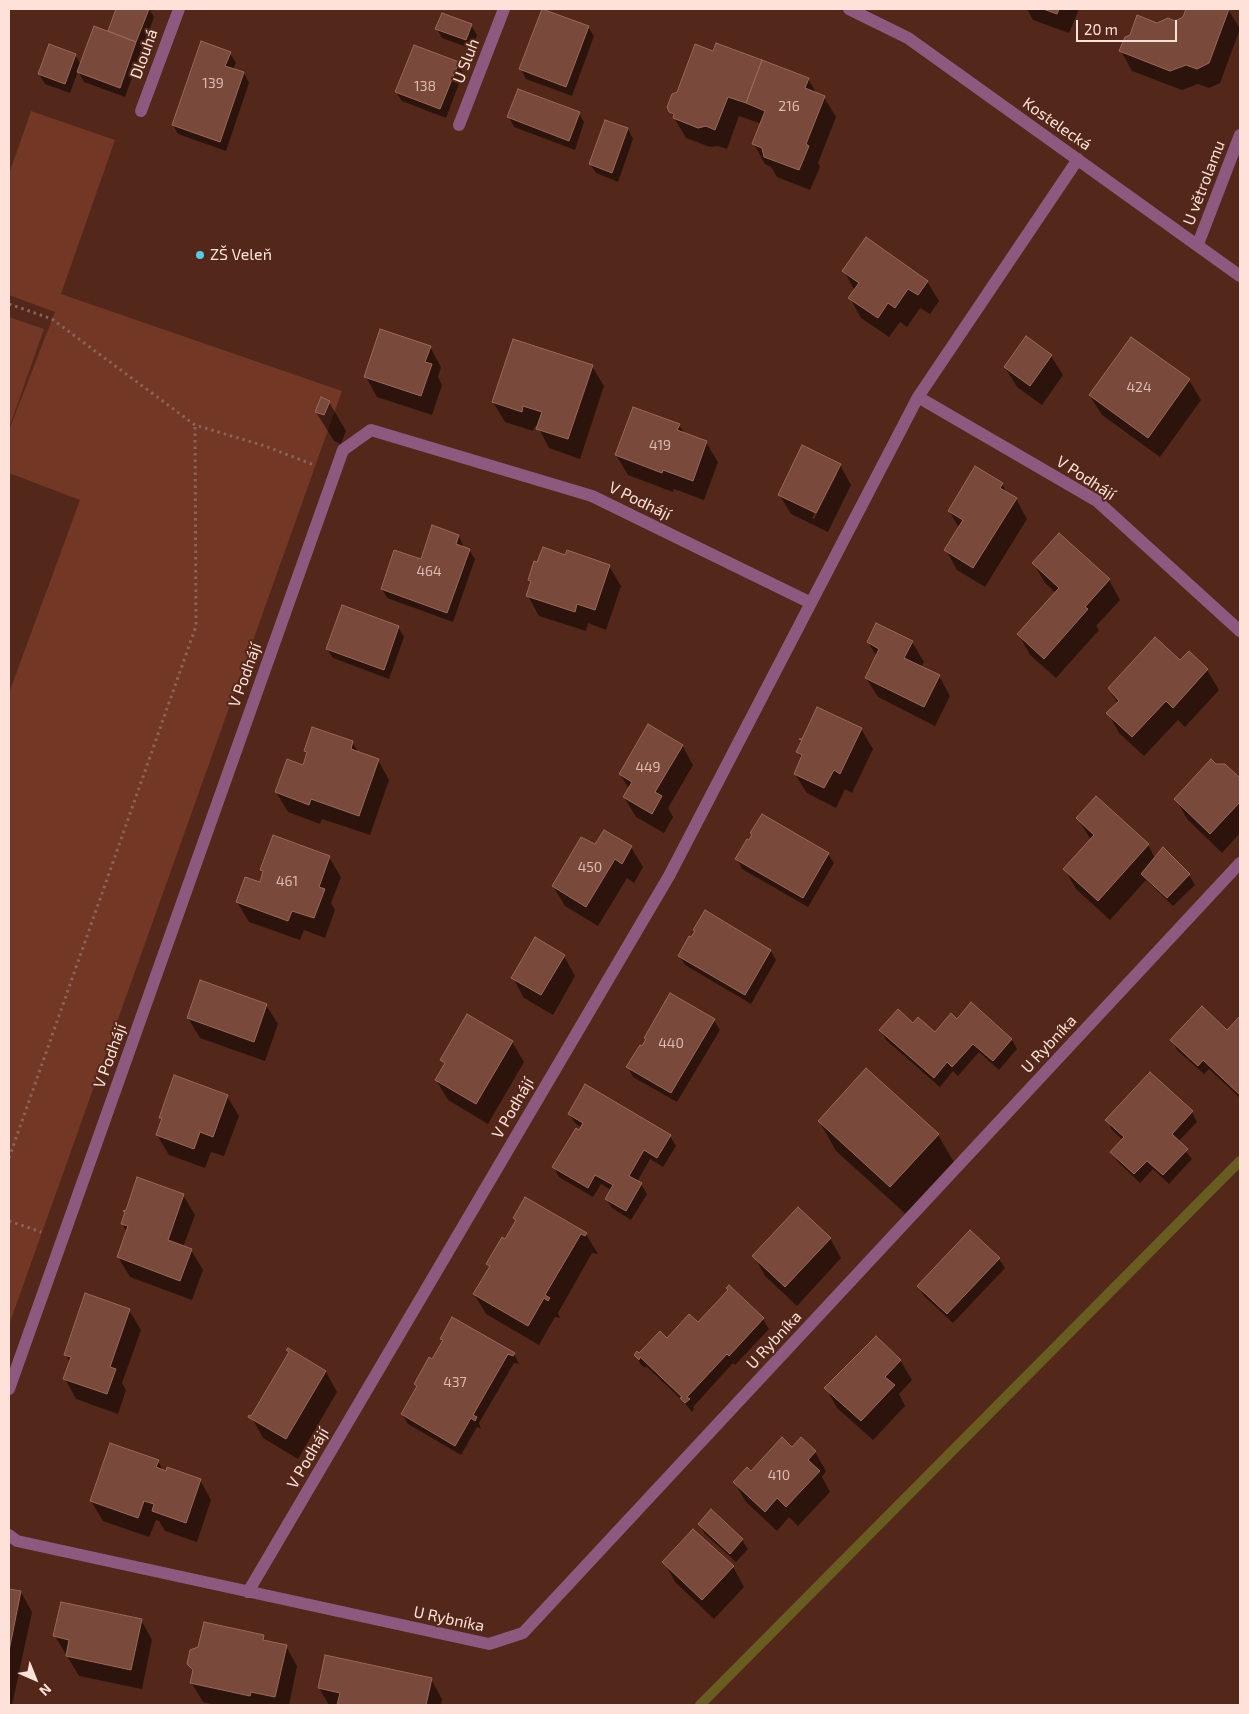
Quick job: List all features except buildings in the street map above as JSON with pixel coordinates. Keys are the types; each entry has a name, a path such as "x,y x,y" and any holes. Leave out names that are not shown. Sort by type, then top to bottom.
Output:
{"street":[{"name":"Dlouhá","path":"141,112 179,9"},
{"name":"U Sluh","path":"458,125 504,9"},
{"name":"Kostelecká","path":"849,9 908,38 1198,244 1240,276"},
{"name":"U větrolamu","path":"1198,244 1240,135"},
{"name":"V Podhájí","path":"248,1592 668,876 918,397 1078,159"},
{"name":"V Podhájí","path":"918,397 1097,501 1240,631"},
{"name":"V Podhájí","path":"9,1389 343,450 372,430 592,496 811,603"},
{"name":"U Rybníka","path":"248,1592 489,1644 523,1633 1240,863"},
{"path":"9,1535 17,1541 248,1592"}],"path":[{"path":"9,304 52,319 195,426 265,446 334,473"},
{"path":"9,1158 196,626 195,426"},
{"path":"9,1221 62,1239"}],"shaded area":[{"path":"31,111 115,140 61,294 342,391 9,1325 9,693 80,500 9,473 9,430 55,312 9,295 9,174"},
{"path":"9,317 44,329 9,428"}],"waterway":[{"path":"700,1705 1240,1161"}],"place":[{"name":"ZŠ Veleň","path":"200,255"}]}
